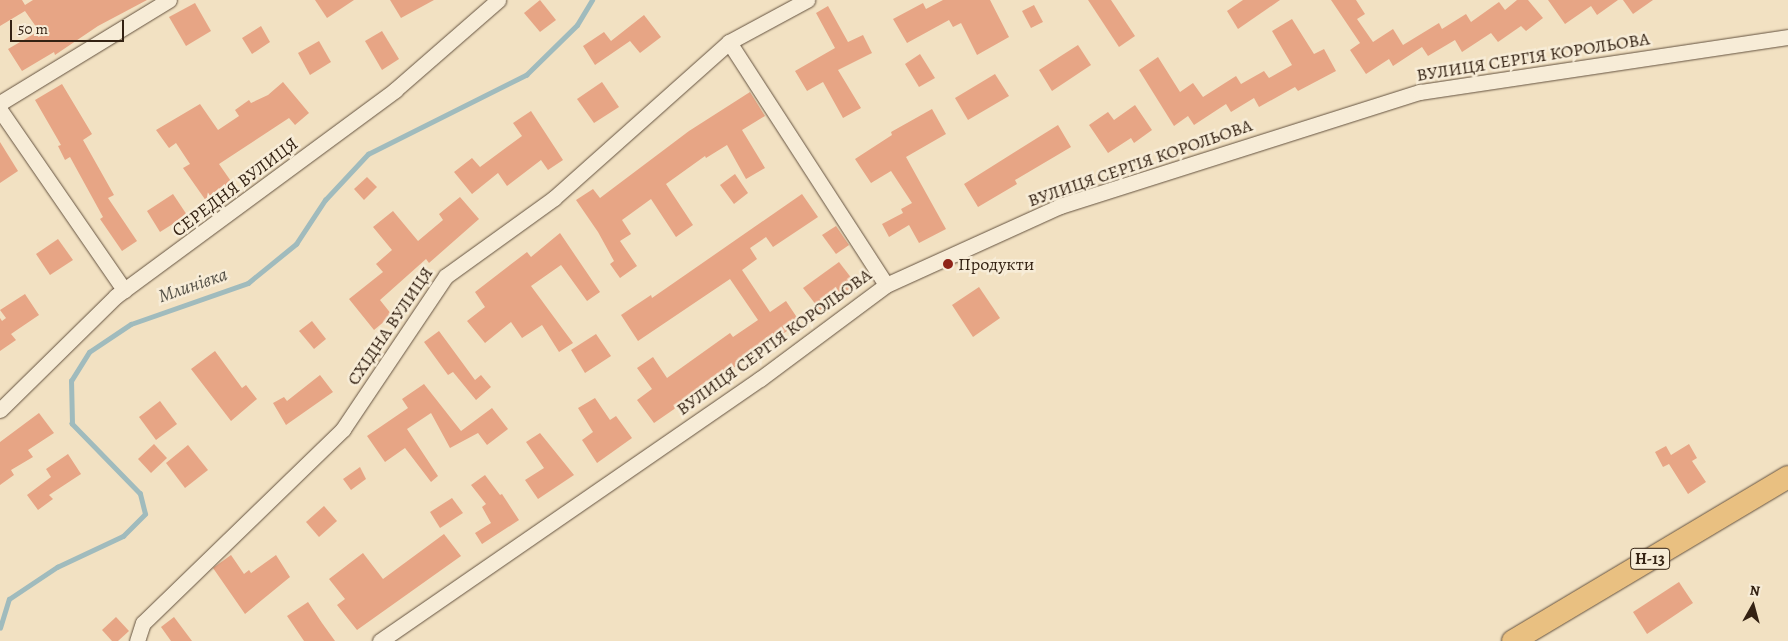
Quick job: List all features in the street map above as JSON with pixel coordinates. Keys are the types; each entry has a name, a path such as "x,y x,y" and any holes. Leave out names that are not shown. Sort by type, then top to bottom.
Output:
{"main road":[{"name":"Н-13","path":"1513,641 1788,476"}],"street":[{"path":"0,103 169,0"},
{"name":"СЕРЕДНЯ ВУЛИЦЯ","path":"0,410 124,290 395,90 498,0"},
{"name":"СХІДНА ВУЛИЦЯ","path":"137,641 143,622 343,429 446,276 554,198 729,42 807,0"},
{"name":"ВУЛИЦЯ СЕРГІЯ КОРОЛЬОВА","path":"380,641 760,379 886,285 1060,206 1420,92 1788,37"},
{"path":"729,42 886,285"},
{"path":"0,110 124,290"}],"building":[{"path":"0,0 22,0 25,5 33,0 147,0 98,26 55,55 54,52 22,71 8,49 39,31 25,11 0,26"},
{"path":"315,0 354,0 327,18"},
{"path":"390,0 434,0 401,18"},
{"path":"540,0 556,20 540,32 524,13"},
{"path":"943,0 990,0 1009,37 977,55 961,23 953,27 949,20 907,43 893,19 923,3 926,9"},
{"path":"1088,0 1111,0 1135,36 1119,47"},
{"path":"1243,0 1280,0 1238,29 1227,11"},
{"path":"1331,0 1356,0 1365,14 1357,19 1373,42 1393,29 1403,45 1439,23 1442,29 1466,14 1471,22 1499,2 1505,10 1517,0 1528,0 1543,18 1526,31 1521,26 1498,42 1491,33 1462,52 1455,40 1428,56 1422,47 1393,66 1389,59 1366,74 1350,50 1360,43"},
{"path":"1548,0 1618,0 1597,15 1591,6 1565,24"},
{"path":"1623,0 1653,0 1633,14"},
{"path":"195,3 211,31 186,46 169,17"},
{"path":"1034,5 1043,22 1031,28 1022,11"},
{"path":"828,6 848,42 863,35 872,53 838,70 861,108 843,118 823,82 807,91 795,71 835,48 816,13"},
{"path":"644,15 661,37 640,53 630,41 595,65 583,46 604,32 611,41"},
{"path":"1292,19 1314,54 1324,49 1336,71 1298,91 1295,87 1259,107 1254,98 1231,112 1226,104 1194,125 1188,116 1174,126 1139,70 1158,57 1180,92 1193,83 1203,97 1236,76 1241,84 1264,71 1269,78 1292,65 1272,31"},
{"path":"261,26 270,42 252,54 242,38"},
{"path":"382,31 399,59 382,70 365,41"},
{"path":"319,41 331,62 310,75 298,53"},
{"path":"1078,45 1091,65 1052,91 1039,70"},
{"path":"920,54 935,78 919,87 905,64"},
{"path":"995,74 1009,96 968,120 955,98"},
{"path":"283,82 309,113 295,125 289,118 219,164 235,187 209,205 183,168 190,164 176,143 169,148 156,130 200,104 218,130 239,116 235,110 249,100 251,103 268,95"},
{"path":"602,82 619,107 594,123 577,99"},
{"path":"62,84 92,134 83,140 114,195 108,198 137,241 122,251 100,219 103,217 70,157 65,160 58,146 61,145 35,100"},
{"path":"750,92 765,116 742,130 765,168 746,179 727,145 706,158 705,156 666,184 693,225 676,237 651,199 622,220 631,234 620,241 637,266 620,278 610,264 614,261 598,232 576,200 593,189 600,198 689,131"},
{"path":"1135,105 1152,130 1134,143 1131,138 1108,153 1089,125 1108,112 1114,120"},
{"path":"932,109 946,134 906,157 946,229 919,243 909,225 889,237 882,224 903,213 901,209 912,203 891,171 871,183 855,159 892,135 891,132"},
{"path":"531,111 563,160 548,170 541,160 507,186 498,173 472,194 454,172 472,158 480,167 522,136 513,123"},
{"path":"1058,125 1071,147 1015,180 1017,184 978,207 964,184"},
{"path":"0,142 18,171 0,183"},
{"path":"735,174 748,193 734,204 720,185"},
{"path":"367,177 377,187 364,200 354,189"},
{"path":"173,194 187,215 160,232 147,211"},
{"path":"802,194 818,217 773,247 766,237 750,248 757,259 742,270 770,312 786,301 800,322 654,423 637,400 652,389 637,368 653,357 667,378 730,333 733,337 758,320 730,279 638,341 621,315 651,295 652,298"},
{"path":"460,197 479,219 429,263 426,259 380,300 392,315 374,330 349,299 383,272 376,264 392,250 373,227 393,211 418,241 443,220 439,214"},
{"path":"836,226 849,245 836,254 822,235"},
{"path":"560,233 600,292 587,301 561,265 531,286 573,343 559,352 542,325 522,338 511,322 485,343 467,321 485,307 475,292 527,252 531,257"},
{"path":"58,239 73,260 50,275 36,254"},
{"path":"839,262 856,284 820,310 803,288"},
{"path":"979,287 1000,318 973,337 952,305"},
{"path":"25,294 39,315 11,334 16,340 0,351 0,318 2,321 6,318 0,310"},
{"path":"312,321 326,339 314,349 299,331"},
{"path":"439,331 475,380 481,375 491,387 476,400 453,372 448,375 424,342"},
{"path":"596,334 611,356 585,373 571,350"},
{"path":"215,351 242,388 246,385 257,399 231,421 191,369"},
{"path":"320,375 333,392 286,425 273,403 284,397 287,401"},
{"path":"424,384 461,431 492,408 508,429 487,445 478,433 450,448 431,413 407,429 438,476 431,482 405,448 385,462 367,436 408,408 402,399"},
{"path":"595,398 610,420 616,416 632,438 597,463 582,440 593,432 578,408"},
{"path":"160,401 177,424 156,440 139,417"},
{"path":"39,413 54,433 28,450 33,457 11,470 14,475 0,485 0,442"},
{"path":"540,433 574,475 538,499 525,480 544,468 526,442"},
{"path":"154,444 167,458 151,473 138,459"},
{"path":"1689,444 1697,458 1692,461 1706,482 1688,494 1669,464 1663,467 1655,452 1666,446 1671,455"},
{"path":"188,445 208,470 185,488 166,463"},
{"path":"68,454 81,474 49,495 53,499 38,510 27,495 51,477 46,469"},
{"path":"360,467 366,479 351,490 343,479"},
{"path":"485,475 500,495 502,494 519,520 482,544 475,533 491,523 482,507 486,504 471,485"},
{"path":"452,498 463,513 440,528 430,512"},
{"path":"324,506 337,521 319,537 306,522"},
{"path":"444,534 461,556 357,630 337,605 345,599 329,579 363,553 383,579"},
{"path":"231,555 244,574 249,570 251,573 276,555 290,577 245,614 213,568"},
{"path":"1679,582 1693,603 1647,634 1633,612"},
{"path":"308,602 335,641 304,641 287,616"},
{"path":"116,617 129,631 118,641 112,641 102,630"},
{"path":"174,617 192,641 171,641 161,627"}],"waterway":[{"name":"Млинівка","path":"0,628 9,599 57,567 123,536 145,514 140,494 72,424 71,381 89,352 131,324 248,283 296,244 325,200 368,154 526,75 577,25 592,0"}],"place":[{"name":"Продукти","path":"948,264"}]}
